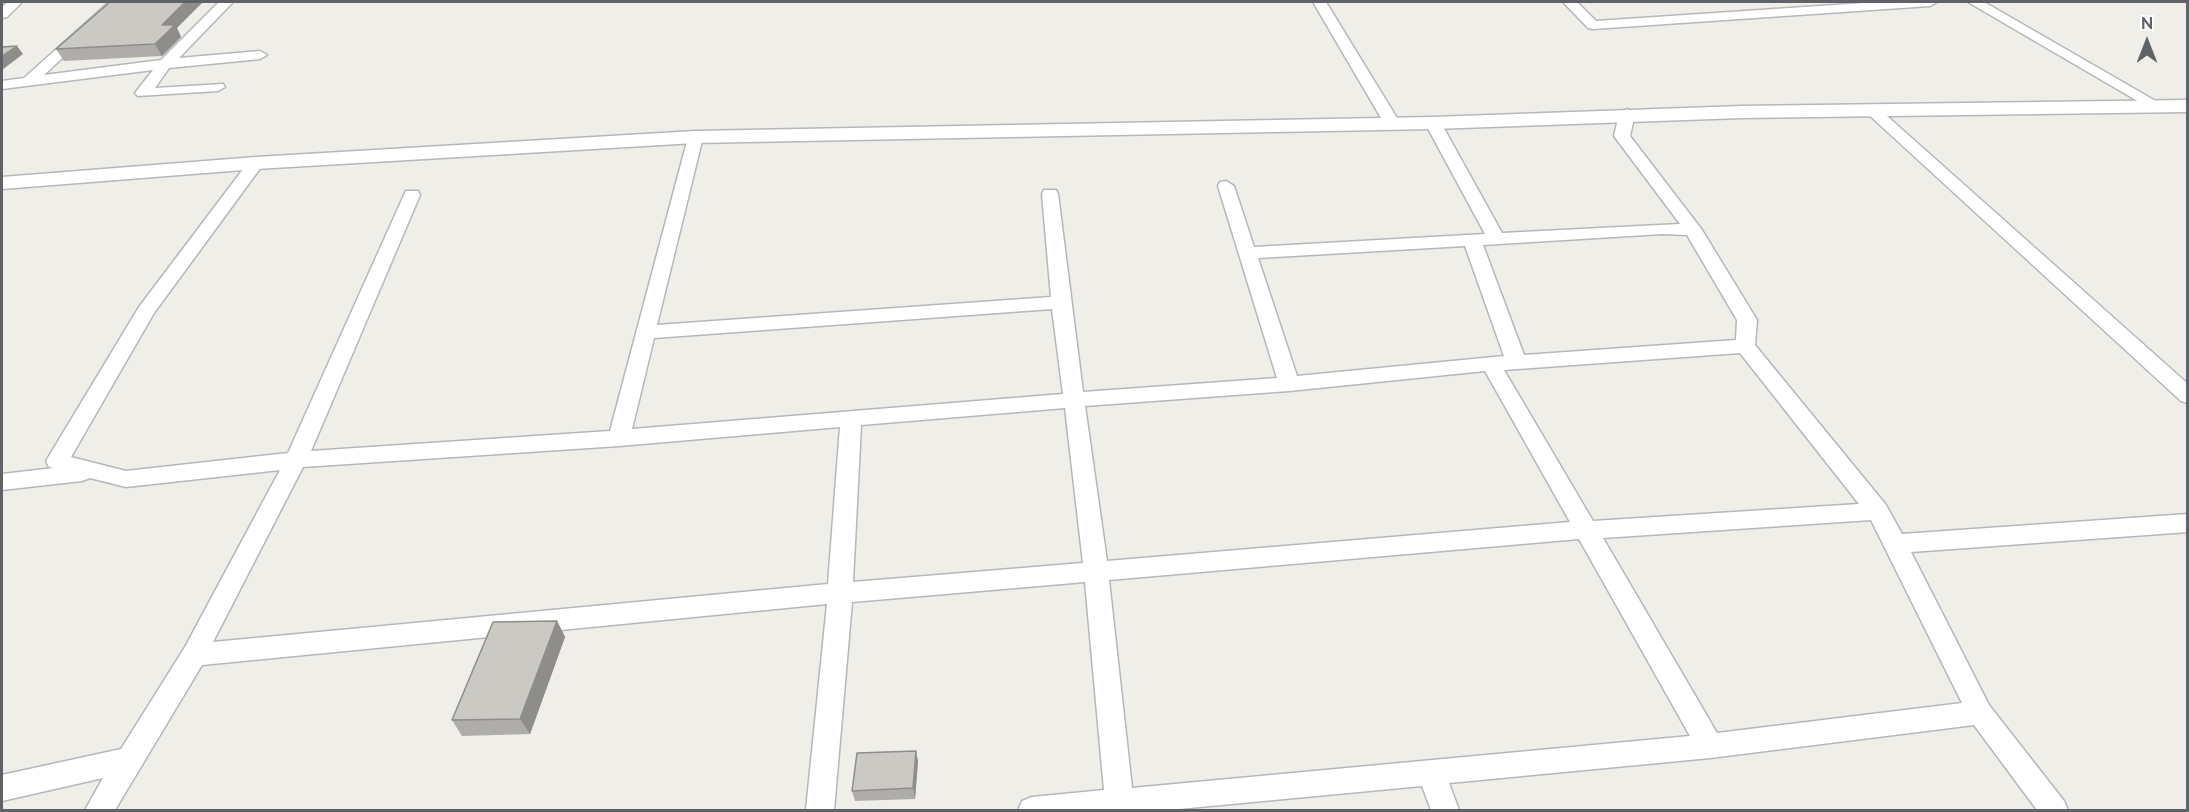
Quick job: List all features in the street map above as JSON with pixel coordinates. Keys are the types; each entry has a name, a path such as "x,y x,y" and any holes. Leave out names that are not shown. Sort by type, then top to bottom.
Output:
{"street":[{"path":"2,14 15,2"},
{"path":"28,82 116,2"},
{"path":"218,87 143,93 165,64 226,2"},
{"path":"1319,2 1392,123"},
{"path":"1570,2 1593,25 1864,3 1930,2"},
{"path":"1757,2 1769,11"},
{"path":"1975,2 2158,107"},
{"path":"2,85 165,64 260,55"},
{"path":"2,183 256,163 695,137 1433,123 1627,114 2187,106"},
{"path":"1872,111 2187,396"},
{"path":"1627,114 1622,136 1693,230 1747,320 1745,346 1878,511 1980,713 2055,810"},
{"path":"1433,123 1497,239"},
{"path":"619,438 695,137"},
{"path":"256,163 146,311 57,461 126,479 296,460 851,420 1289,384 1491,364 1745,346"},
{"path":"1226,186 1289,384"},
{"path":"1050,194 1061,302 1096,570 1120,806"},
{"path":"99,810 194,655 296,460 412,195"},
{"path":"1248,253 1662,229 1693,230"},
{"path":"1472,240 1516,362"},
{"path":"646,332 1061,302"},
{"path":"1491,364 1710,746"},
{"path":"820,810 840,593 851,420"},
{"path":"2,482 98,472"},
{"path":"194,655 1096,570 1586,530 1878,511"},
{"path":"1895,544 2187,523"},
{"path":"1032,810 1120,806 1431,772 1710,746 1980,713"},
{"path":"2,788 131,759"},
{"path":"1431,772 1445,810"}],"building":[{"path":"110,2 185,2 162,25 175,25 155,44 56,49"},
{"path":"17,46 2,56 2,47"},
{"path":"557,621 520,719 452,720 493,622"},
{"path":"916,751 913,788 852,791 857,753"}]}
